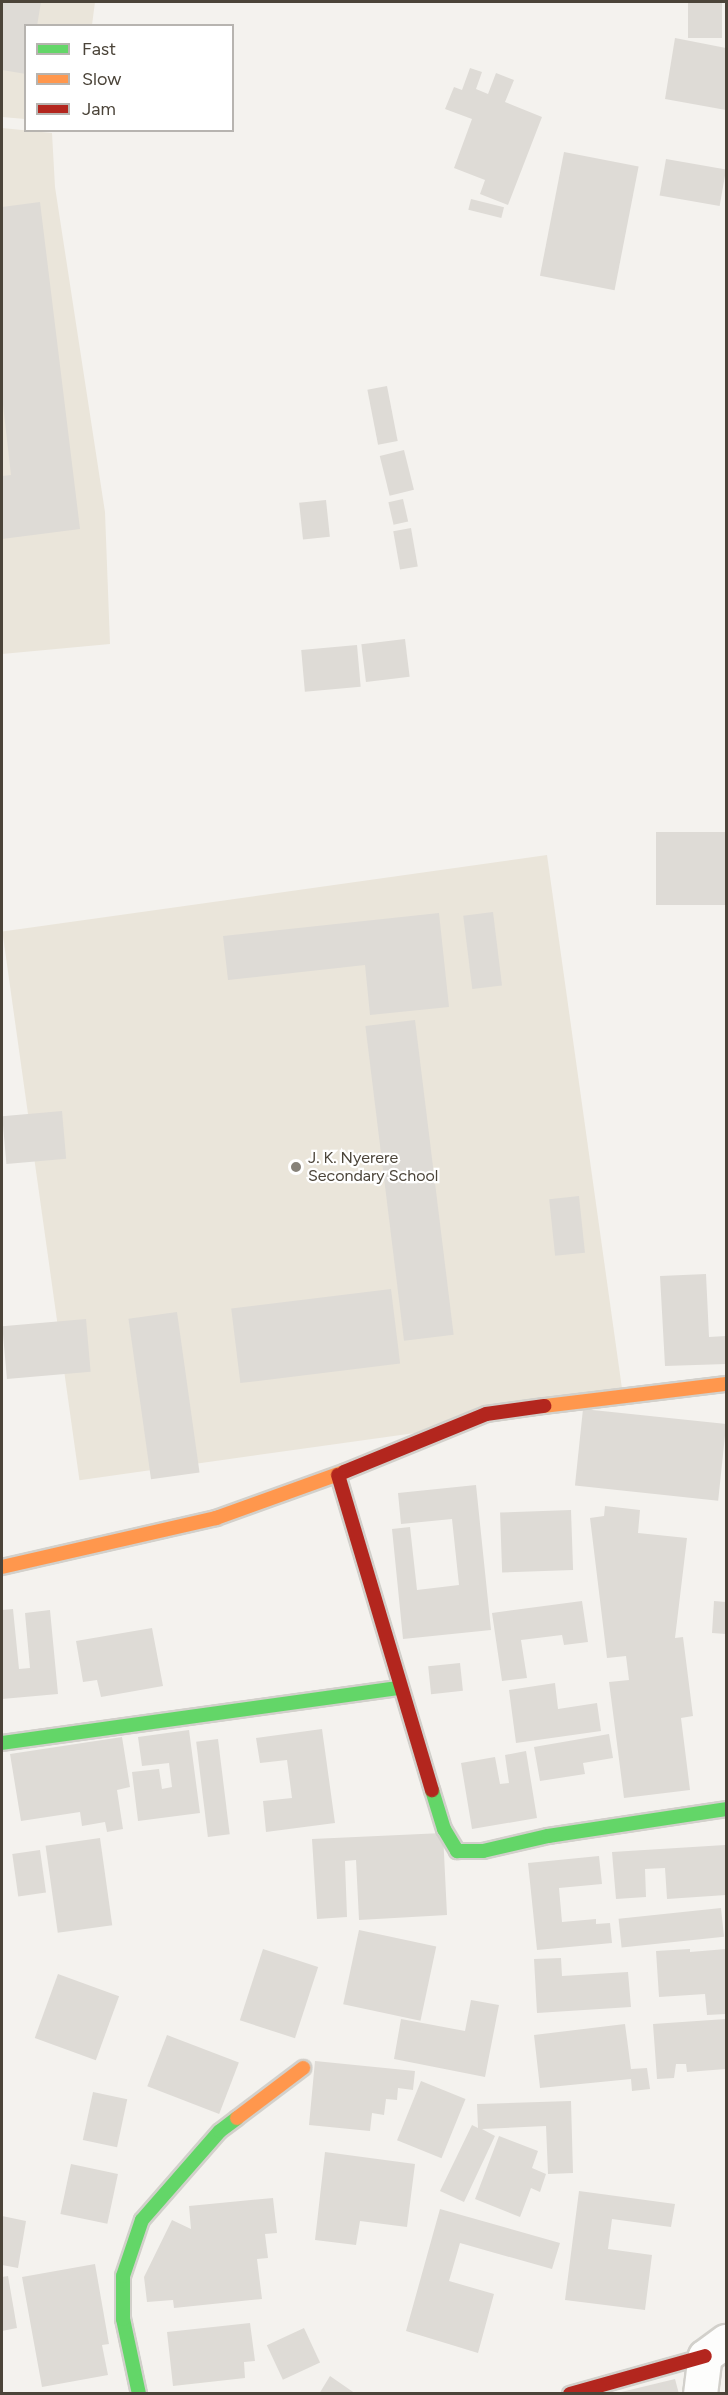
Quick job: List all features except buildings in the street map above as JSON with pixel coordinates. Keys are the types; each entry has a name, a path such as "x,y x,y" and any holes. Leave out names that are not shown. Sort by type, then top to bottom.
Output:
{"street":[{"path":"2,1567 216,1518 338,1475 486,1414 660,1389 726,1384"},
{"path":"338,1475 444,1829 457,1851 483,1851 548,1836 726,1809"},
{"path":"2,1743 400,1688"},
{"path":"139,2394 123,2319 123,2276 142,2220 220,2131 303,2068"},
{"path":"570,2394 716,2348"},
{"path":"700,2394 716,2348"}],"shaded area":[{"path":"2,2 95,2 92,24 24,24 24,119 2,117"},
{"path":"2,128 52,133 55,187 105,512 110,644 2,654"},
{"name":"J. K. Nyerere Secondary School","path":"547,855 624,1404 79,1480 2,932"}],"traffic: fast":[{"path":"2,1743 400,1688"},
{"path":"432,1790 444,1829 457,1851 483,1851 548,1836 726,1809"},
{"path":"139,2394 123,2319 123,2276 142,2220 220,2131 237,2118"}],"traffic: slow":[{"path":"544,1406 726,1384"},
{"path":"2,1567 216,1518 344,1472"},
{"path":"237,2118 303,2068"}],"traffic: jam":[{"path":"344,1472 486,1414 544,1406"},
{"path":"338,1475 432,1790"},
{"path":"570,2394 705,2356"}],"place":[{"name":"J. K. Nyerere Secondary School","path":"296,1167"}]}
